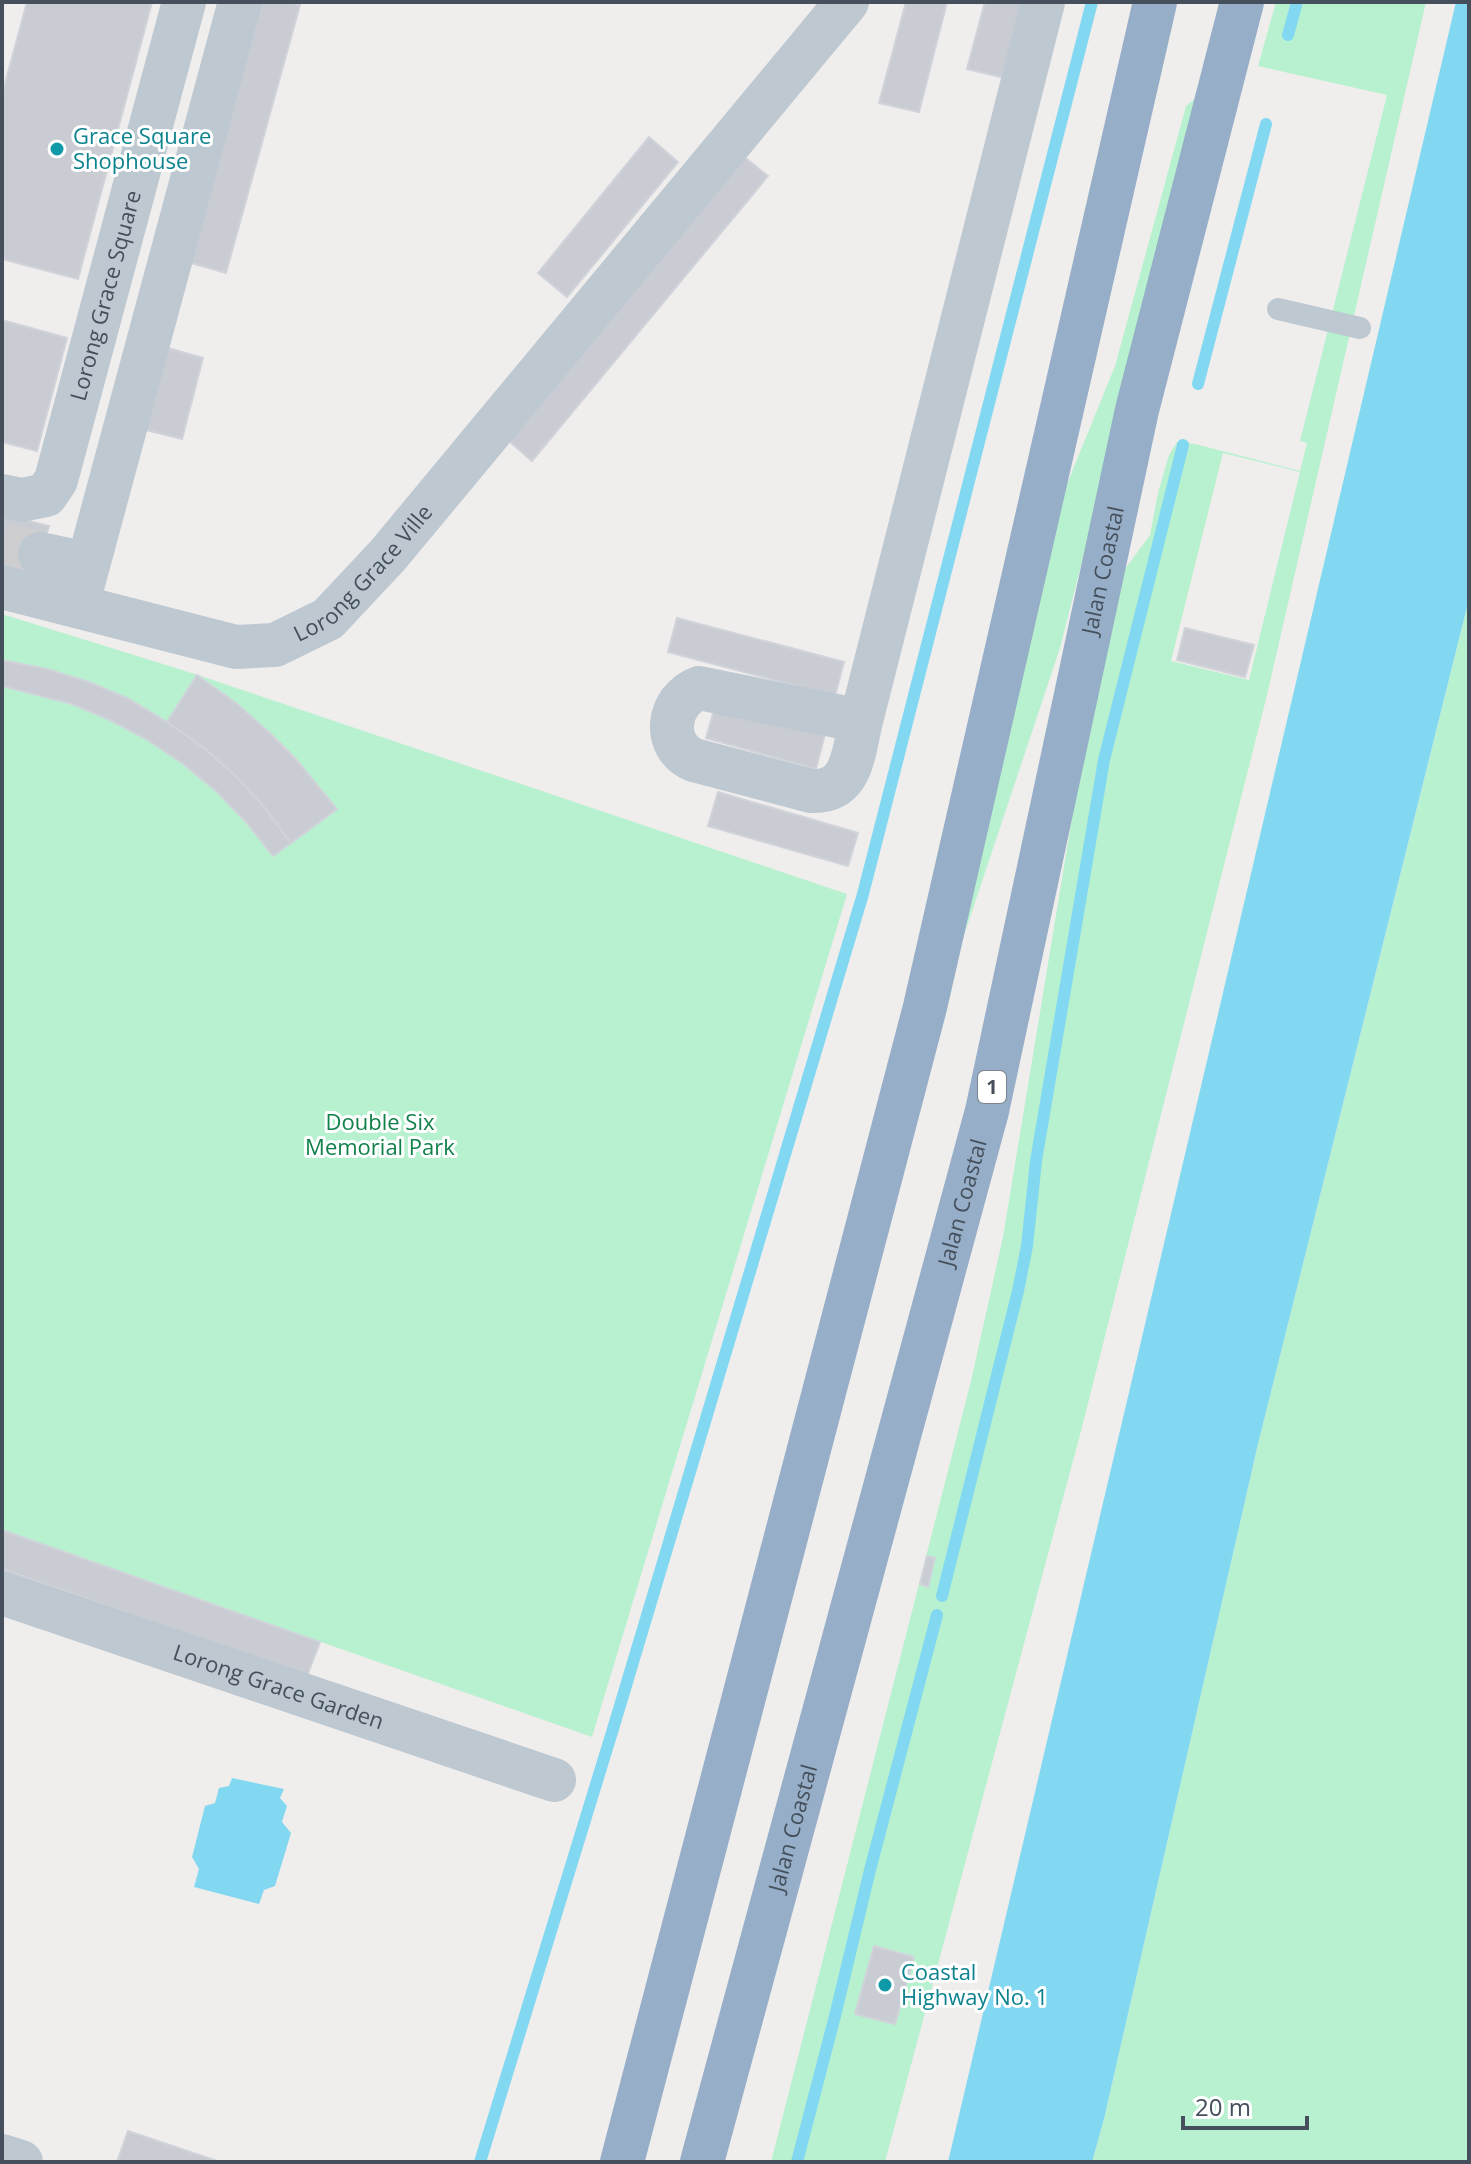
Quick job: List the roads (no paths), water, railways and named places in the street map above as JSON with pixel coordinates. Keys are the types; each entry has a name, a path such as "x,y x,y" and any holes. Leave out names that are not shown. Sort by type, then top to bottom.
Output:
{"highway":[{"path":"622,2162 925,1007 1155,2"},
{"name":"Jalan Coastal","path":"702,2162 987,1111 1137,410 1242,2"}],"street":[{"name":"Lorong Grace Square","path":"2,496 22,500 46,495 56,480 184,2"},
{"path":"77,606 240,2"},
{"name":"Lorong Grace Ville","path":"2,587 236,647 275,645 328,619 388,555 847,2"},
{"path":"861,721 1043,2"},
{"path":"40,554 88,564"},
{"name":"Lorong Grace Garden","path":"2,1593 554,1780"},
{"path":"2,2156 21,2162"}],"lane":[{"path":"1278,309 1360,328"}],"water":[{"path":"1456,2 1469,2 1469,599 1258,1444 1092,2162 948,2162"},
{"path":"232,1778 284,1789 280,1798 287,1806 282,1822 291,1833 275,1886 264,1890 259,1904 194,1887 199,1869 192,1857 205,1806 215,1803 219,1788 229,1786"}],"waterway":[{"path":"480,2162 863,894 1092,2"},
{"path":"1288,35 1297,2"},
{"path":"1198,384 1266,124"},
{"path":"942,1596 1027,1246 1036,1161 1104,760 1183,445"},
{"path":"797,2162 937,1615"}],"tunnel":[{"path":"2,544 40,554"}],"place":[{"name":"Grace Square Shophouse","path":"57,149"},
{"name":"Coastal Highway No. 1","path":"885,1985"}],"park label":[{"name":"Double Six Memorial Park","path":"380,1134"}]}
